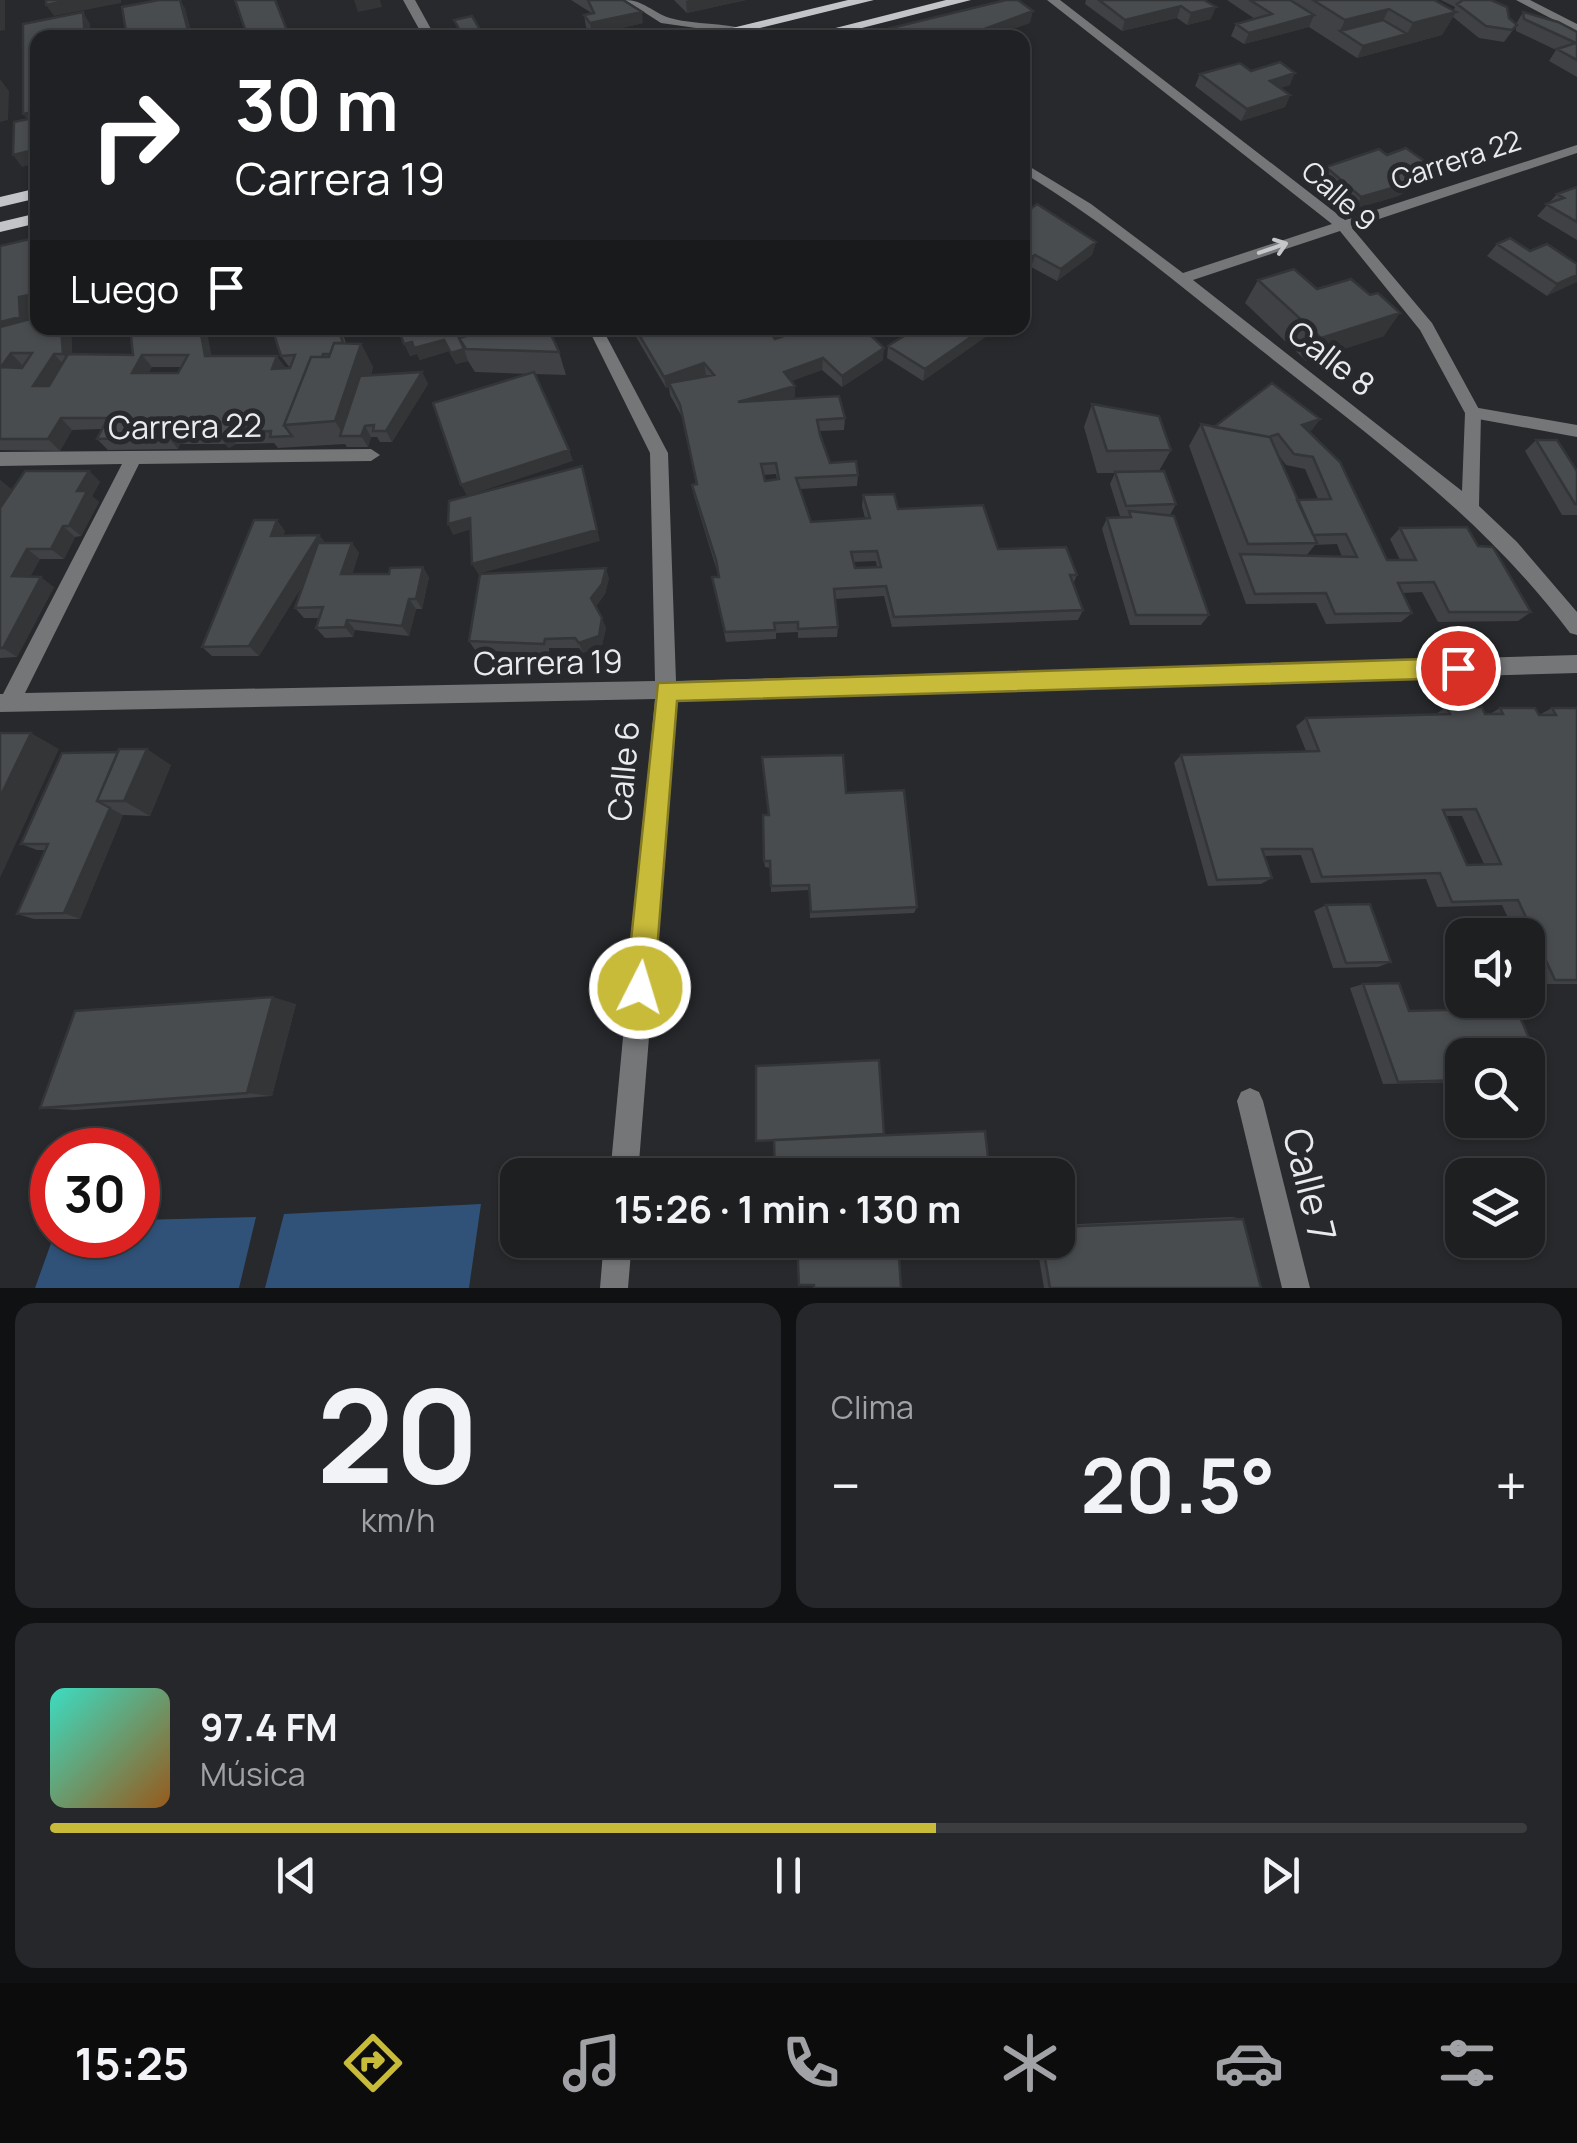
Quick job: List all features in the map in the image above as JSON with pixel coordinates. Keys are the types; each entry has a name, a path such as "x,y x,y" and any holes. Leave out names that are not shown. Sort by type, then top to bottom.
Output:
{"main road":[{"path":"732,30 866,0"},
{"path":"837,30 964,0"},
{"path":"0,202 30,196"},
{"path":"0,227 30,220"}],"street":[{"path":"409,0 426,30"},
{"path":"631,0 665,21 736,29"},
{"name":"Calle 9","path":"1052,0 1342,225 1426,327 1474,413"},
{"path":"1522,0 1577,29"},
{"name":"Carrera 22","path":"1180,279 1577,150"},
{"name":"Calle 8","path":"1030,172 1180,279 1470,506 1550,587 1577,627"},
{"name":"Calle 6","path":"599,335 658,453 666,690 625,1158"},
{"path":"1470,506 1474,413 1577,431"},
{"name":"Carrera 22","path":"0,459 372,455"},
{"path":"4,703 134,457"},
{"name":"Carrera 19","path":"4,703 666,690 1577,664"},
{"name":"Calle 7","path":"1250,1101 1296,1288"},
{"path":"614,1288 616,1258"}],"shaded area":[{"path":"481,1204 469,1288 265,1288 284,1214"},
{"path":"256,1217 239,1288 35,1288 46,1258 160,1258 160,1219"}],"building":[{"path":"180,0 188,30 126,30 122,7"},
{"path":"235,0 275,0 287,30 245,30"},
{"path":"588,0 623,0 642,12 590,23 584,15 594,13"},
{"path":"1006,0 1018,0 1033,11 982,30 883,30"},
{"path":"1099,0 1204,0 1216,7 1191,13 1181,6 1125,20"},
{"path":"1250,0 1290,0 1314,15 1249,33 1236,24 1272,14"},
{"path":"1313,0 1434,0 1456,12 1413,23 1389,9 1345,20"},
{"path":"1463,0 1491,0 1507,7 1509,18 1517,25 1512,30 1486,26 1457,4"},
{"path":"83,12 84,30 30,30 30,113 23,114 23,24"},
{"path":"1523,12 1577,32 1577,60 1557,49 1576,43 1524,19"},
{"path":"472,16 480,30 460,30 454,20"},
{"path":"1383,20 1407,34 1363,46 1340,31"},
{"path":"1280,62 1295,73 1270,81 1290,95 1247,109 1200,74 1240,63 1251,71"},
{"path":"30,119 30,151 13,155 14,122"},
{"path":"1406,148 1434,168 1406,184 1361,197 1326,167 1379,149 1387,155"},
{"path":"1577,187 1577,222 1546,204 1564,198 1557,194"},
{"path":"1037,204 1096,242 1061,269 1035,255 1030,258 1030,209"},
{"path":"1510,238 1530,251 1547,244 1577,264 1577,275 1557,284 1497,244"},
{"path":"30,239 30,295 19,297 20,317 0,322 0,246"},
{"path":"1294,269 1317,289 1351,279 1370,295 1378,293 1400,313 1321,338 1258,280"},
{"path":"30,319 30,335 62,335 63,354 54,354 33,386 49,386 68,354 133,355 131,335 201,335 205,356 277,356 272,369 290,368 295,355 281,356 274,335 340,335 343,343 334,343 330,354 311,357 284,425 292,436 270,437 271,431 228,432 220,437 216,432 170,432 168,437 97,439 108,418 61,418 48,439 0,439 0,327","holes":["11,353 32,353 22,368 1,367","142,355 188,355 178,373 132,373"]},
{"path":"401,335 470,335 459,338 464,349 451,353 444,340 414,348 412,342 404,344"},
{"path":"551,335 559,352 466,349 459,338"},
{"path":"639,335 772,335 775,339 787,335 870,335 884,348 842,376 823,358 784,372 795,386 738,402 839,396 845,418 817,420 820,435 830,463 856,461 858,475 796,478 811,522 870,518 863,495 894,494 898,509 983,505 998,549 1066,547 1077,575 1070,575 1083,610 894,617 886,586 834,589 838,627 798,629 798,622 774,623 775,630 725,632 712,577 719,577 716,560 692,485 697,484 680,405 669,383 714,375 704,363 664,377","holes":["776,463 779,479 765,481 761,464","877,551 881,567 855,568 851,552"]},
{"path":"906,335 974,335 925,369 888,346"},
{"path":"334,343 361,344 335,421 284,425 311,357 329,357"},
{"path":"422,372 386,431 373,431 374,425 365,426 361,436 340,436 360,376"},
{"path":"534,372 569,450 461,485 433,403"},
{"path":"1272,383 1320,419 1302,425 1340,462 1387,560 1416,560 1400,528 1467,527 1478,546 1493,547 1531,612 1449,612 1434,582 1398,583 1412,613 1335,614 1326,593 1255,594 1240,554 1357,557 1346,534 1313,535 1297,500 1331,499 1313,457 1294,454 1278,434 1269,437 1214,427"},
{"path":"1092,404 1159,416 1171,450 1107,451"},
{"path":"1201,424 1270,437 1317,543 1248,544"},
{"path":"1536,440 1557,440 1577,471 1577,504 1575,504"},
{"path":"582,466 597,530 472,564 470,518 448,524 449,501"},
{"path":"25,471 89,471 77,491 87,491 69,526 63,526 51,549 27,549 12,576 41,577 0,648 0,508"},
{"path":"1164,471 1176,504 1126,506 1115,472"},
{"path":"1129,511 1174,516 1209,615 1136,615 1107,518 1131,517"},
{"path":"254,520 277,520 271,536 319,535 249,646 202,647"},
{"path":"318,543 352,543 341,574 389,574 390,568 423,567 416,599 409,599 402,626 347,620 345,627 316,628 323,607 295,608"},
{"path":"606,568 602,584 591,598 602,618 599,636 579,643 575,638 545,639 544,644 469,641 480,574"},
{"path":"1446,707 1482,707 1485,714 1503,714 1500,708 1535,708 1539,715 1556,715 1552,708 1577,708 1577,980 1555,980 1545,958 1545,918 1526,918 1518,900 1452,902 1440,873 1322,877 1312,849 1262,849 1272,878 1217,880 1181,755 1319,751 1306,718 1450,714","holes":["1476,809 1501,864 1467,865 1443,810"]},
{"path":"0,733 31,733 0,797"},
{"path":"119,749 147,749 124,801 97,801"},
{"path":"118,752 97,801 110,808 64,913 17,914 48,844 21,844 62,753"},
{"path":"843,755 846,793 904,790 917,907 811,912 809,885 771,886 770,861 764,861 763,815 769,815 762,757"},
{"path":"1370,904 1391,962 1346,963 1326,905"},
{"path":"1399,983 1409,1011 1445,1010 1445,1018 1520,1018 1529,1038 1445,1038 1445,1081 1398,1082 1363,984"},
{"path":"273,997 247,1093 40,1108 75,1011"},
{"path":"879,1060 884,1134 756,1141 756,1066"},
{"path":"985,1131 988,1158 775,1158 774,1140"},
{"path":"1243,1219 1261,1288 1050,1288 1045,1258 1075,1258 1075,1226"},
{"path":"798,1258 899,1258 901,1288 799,1285"}],"route":[{"path":"640,988 666,690 1458,668"}]}
